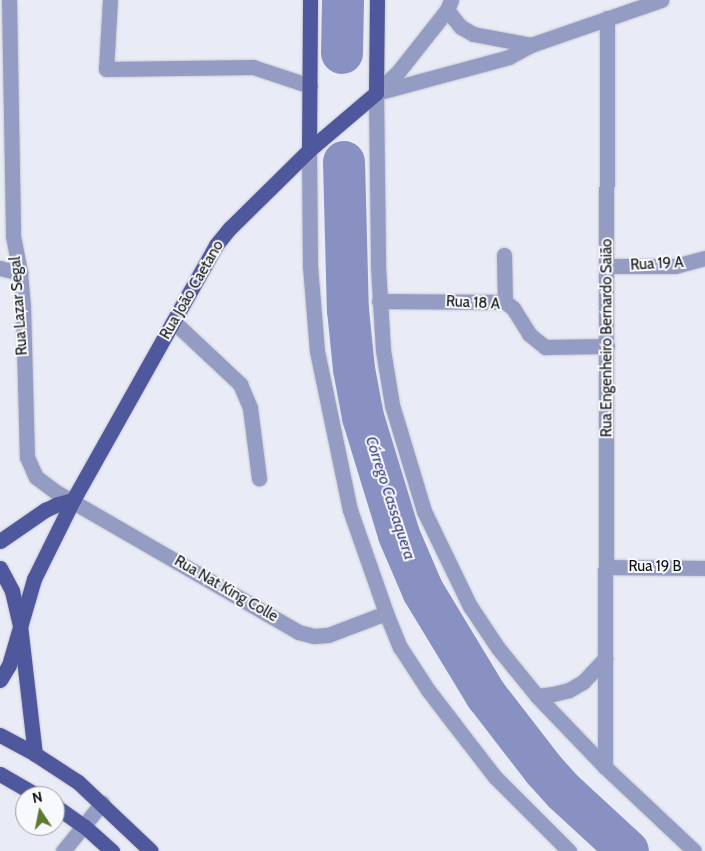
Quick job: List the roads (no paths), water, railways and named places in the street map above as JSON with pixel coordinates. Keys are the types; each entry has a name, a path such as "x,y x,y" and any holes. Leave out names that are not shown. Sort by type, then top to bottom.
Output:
{"main road":[{"path":"309,150 310,0"},
{"path":"376,93 377,0"},
{"name":"Rua João Caetano","path":"0,680 9,665 34,579 73,500 221,239 309,150 376,93"},
{"path":"0,541 45,510 73,500"},
{"path":"0,568 12,591 20,625 35,754"},
{"path":"0,735 35,754 78,782 151,851"},
{"path":"0,774 21,786"},
{"path":"65,813 84,826 112,851"}],"street":[{"name":"Rua Lazar Segal","path":"10,0 13,236 20,273 27,457 36,477 56,492 73,500"},
{"path":"110,0 106,69 253,68 310,86"},
{"path":"376,93 509,57 531,44 661,0"},
{"path":"531,44 473,34 461,27 449,5 398,72 376,93 380,301 383,350 392,405 424,511 470,606 498,648 537,696 605,767 694,851"},
{"name":"Rua Engenheiro Bernardo Saião","path":"605,767 608,18"},
{"path":"309,150 310,266 318,351 350,510 386,613 400,647 448,718 495,777 569,851"},
{"path":"504,255 505,302"},
{"name":"Rua 19 A","path":"608,266 675,266 705,258"},
{"path":"0,268 20,273"},
{"name":"Rua 18 A","path":"380,301 505,302 513,308 529,334 545,347 607,346"},
{"path":"174,322 240,384 250,408 259,478"},
{"name":"Rua Nat King Colle","path":"73,500 298,632 314,636 328,636 386,613"},
{"name":"Rua 19 B","path":"606,567 705,568"},
{"path":"537,696 569,690 583,682 605,658"},
{"path":"63,851 102,803"}],"waterway":[{"name":"Córrego Cassaquera","path":"342,53 343,0"},
{"name":"Córrego Cassaquera","path":"344,162 348,310 354,369 363,417 399,535 423,591 486,695 544,770 564,792 628,851"}]}
